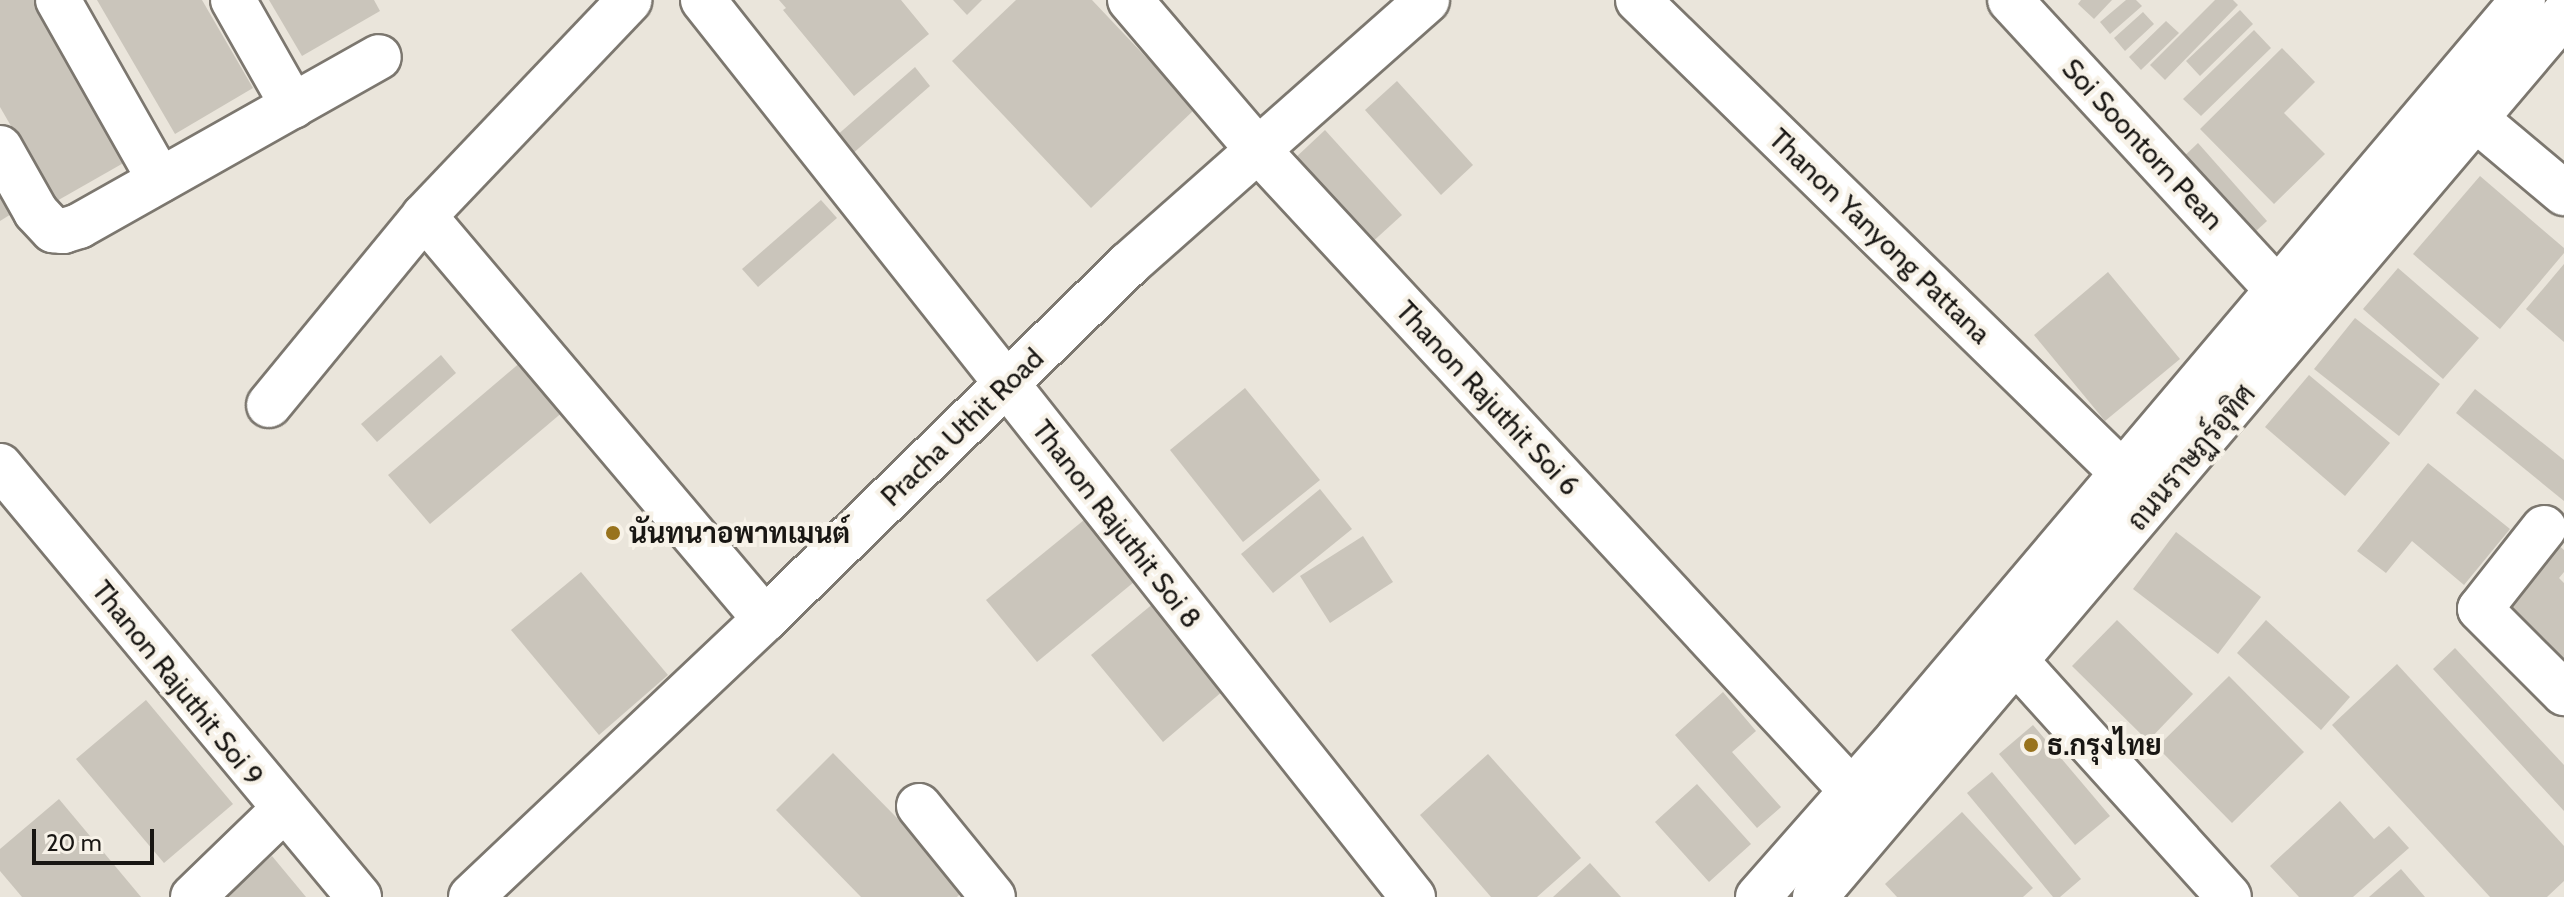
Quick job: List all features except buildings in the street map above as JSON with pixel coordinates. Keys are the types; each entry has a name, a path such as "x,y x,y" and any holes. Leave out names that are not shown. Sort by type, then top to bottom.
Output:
{"street":[{"path":"58,0 160,180"},
{"path":"233,0 293,106"},
{"path":"269,405 424,216 630,0"},
{"name":"Thanon Rajuthit Soi 8","path":"703,0 1413,897"},
{"name":"Thanon Rajuthit Soi 6","path":"1130,0 1258,150 1852,791"},
{"name":"Pracha Uthit Road","path":"471,897 765,619 1129,264 1427,0"},
{"name":"Thanon Yanyong Pattana","path":"1638,0 2152,502"},
{"name":"Soi Soontorn Pean","path":"2010,0 2276,288"},
{"path":"1758,897 1852,791 2523,0"},
{"name":"ถนนราษฏร์อุทิศ","path":"1815,897 2564,14"},
{"path":"0,148 36,212 53,230 79,226 379,57"},
{"path":"2477,120 2564,193"},
{"path":"424,216 765,619"},
{"name":"Thanon Rajuthit Soi 9","path":"0,466 283,810 359,897"},
{"path":"2544,528 2480,609 2564,693"},
{"path":"2011,667 2023,669 2229,897"},
{"path":"919,806 993,897"},
{"path":"193,897 283,810"}],"place":[{"name":"นันทนาอพาทเมนต์","path":"613,533"},
{"name":"ธ.กรุงไทย","path":"2031,745"}]}
